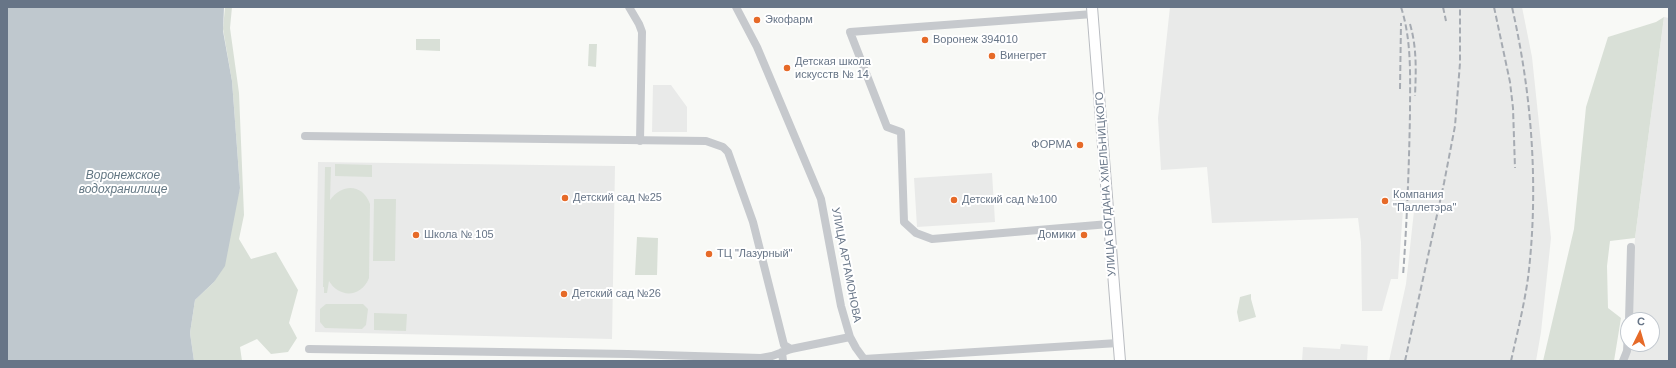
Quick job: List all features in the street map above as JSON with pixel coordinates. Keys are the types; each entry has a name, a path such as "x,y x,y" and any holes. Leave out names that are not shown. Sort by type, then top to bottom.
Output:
{"main road":[{"name":"УЛИЦА БОГДАНА ХМЕЛЬНИЦКОГО","path":"1092,10 1120,361"}],"street":[{"path":"629,7 642,32 640,140"},
{"name":"УЛИЦА АРТАМОНОВА","path":"736,7 757,48 821,199 840,306 850,338 863,360 1118,343"},
{"path":"1092,10 850,32 887,126 901,132 904,222 916,234 932,239 1109,224"},
{"path":"306,136 706,141 723,147 728,152 753,222 784,345 791,349"},
{"path":"1629,312 1631,248"},
{"path":"309,349 628,354 761,358 772,356 791,349 850,338"},
{"path":"782,352 783,361"}],"shaded area":[{"path":"225,7 232,7 230,28 239,93 244,215 239,239 251,259 276,252 298,290 289,323 297,338 288,352 271,354 257,339 240,347 242,361 194,361 190,333 195,300 214,282 240,188 232,81 223,29"},
{"path":"1170,7 1522,7 1532,57 1551,238 1541,332 1536,361 1389,361 1406,284 1414,211 1403,210 1398,279 1391,279 1382,311 1362,311 1361,242 1358,218 1212,223 1207,167 1161,170 1158,118"},
{"path":"1664,17 1669,18 1669,361 1626,361 1627,352 1660,352 1660,312 1630,312 1635,238"},
{"path":"1664,17 1635,238 1610,241 1607,266 1608,308 1620,317 1614,361 1543,361 1574,229 1586,107 1608,37 1656,22"},
{"path":"416,39 440,39 440,51 416,50"},
{"path":"589,44 597,44 596,67 588,66"},
{"path":"653,85 671,85 687,107 687,132 652,132"},
{"name":"Школа № 105","path":"318,162 615,166 612,339 315,332"},
{"path":"335,164 372,165 372,177 335,176"},
{"path":"325,167 331,167 330,200 340,191 352,188 362,192 370,204 369,278 361,289 355,292 344,293 338,291 329,281 327,293 324,293"},
{"name":"Детский сад №100","path":"992,173 995,222 917,227 914,178"},
{"path":"374,199 396,199 395,261 373,261"},
{"path":"637,237 658,238 657,275 635,275"},
{"path":"1251,294 1256,317 1239,322 1237,312 1240,297"},
{"path":"326,304 363,304 368,309 366,325 362,329 325,328 320,322 320,309"},
{"path":"374,313 407,314 406,331 374,330"},
{"path":"1341,344 1368,346 1367,361 1302,361 1303,347 1340,349"}],"water":[{"name":"Воронежское водохранилище","path":"7,7 224,7 223,31 232,81 240,188 225,266 214,282 195,300 190,333 194,361 7,361"}],"railway":[{"path":"1401,7 1405,20 1409,46 1410,73 1406,235 1403,276"},
{"path":"1443,7 1446,21"},
{"path":"1405,361 1455,126 1460,63 1460,7"},
{"path":"1494,7 1510,82 1513,108 1515,168"},
{"path":"1511,361 1528,278 1533,210 1532,142 1529,108 1519,40 1512,7"},
{"path":"1400,89 1401,23"},
{"path":"1410,24 1415,51 1415,96"}],"place":[{"name":"Экофарм","path":"757,20"},
{"name":"Воронеж 394010","path":"925,40"},
{"name":"Винегрет","path":"992,56"},
{"name":"Детская школа искусств № 14","path":"787,68"},
{"name":"ФОРМА","path":"1080,145"},
{"name":"Детский сад №25","path":"565,198"},
{"name":"Детский сад №100","path":"954,200"},
{"name":"Компания \"Паллетэра\"","path":"1385,201"},
{"name":"Школа № 105","path":"416,235"},
{"name":"Домики","path":"1084,235"},
{"name":"ТЦ \"Лазурный\"","path":"709,254"},
{"name":"Детский сад №26","path":"564,294"}]}
